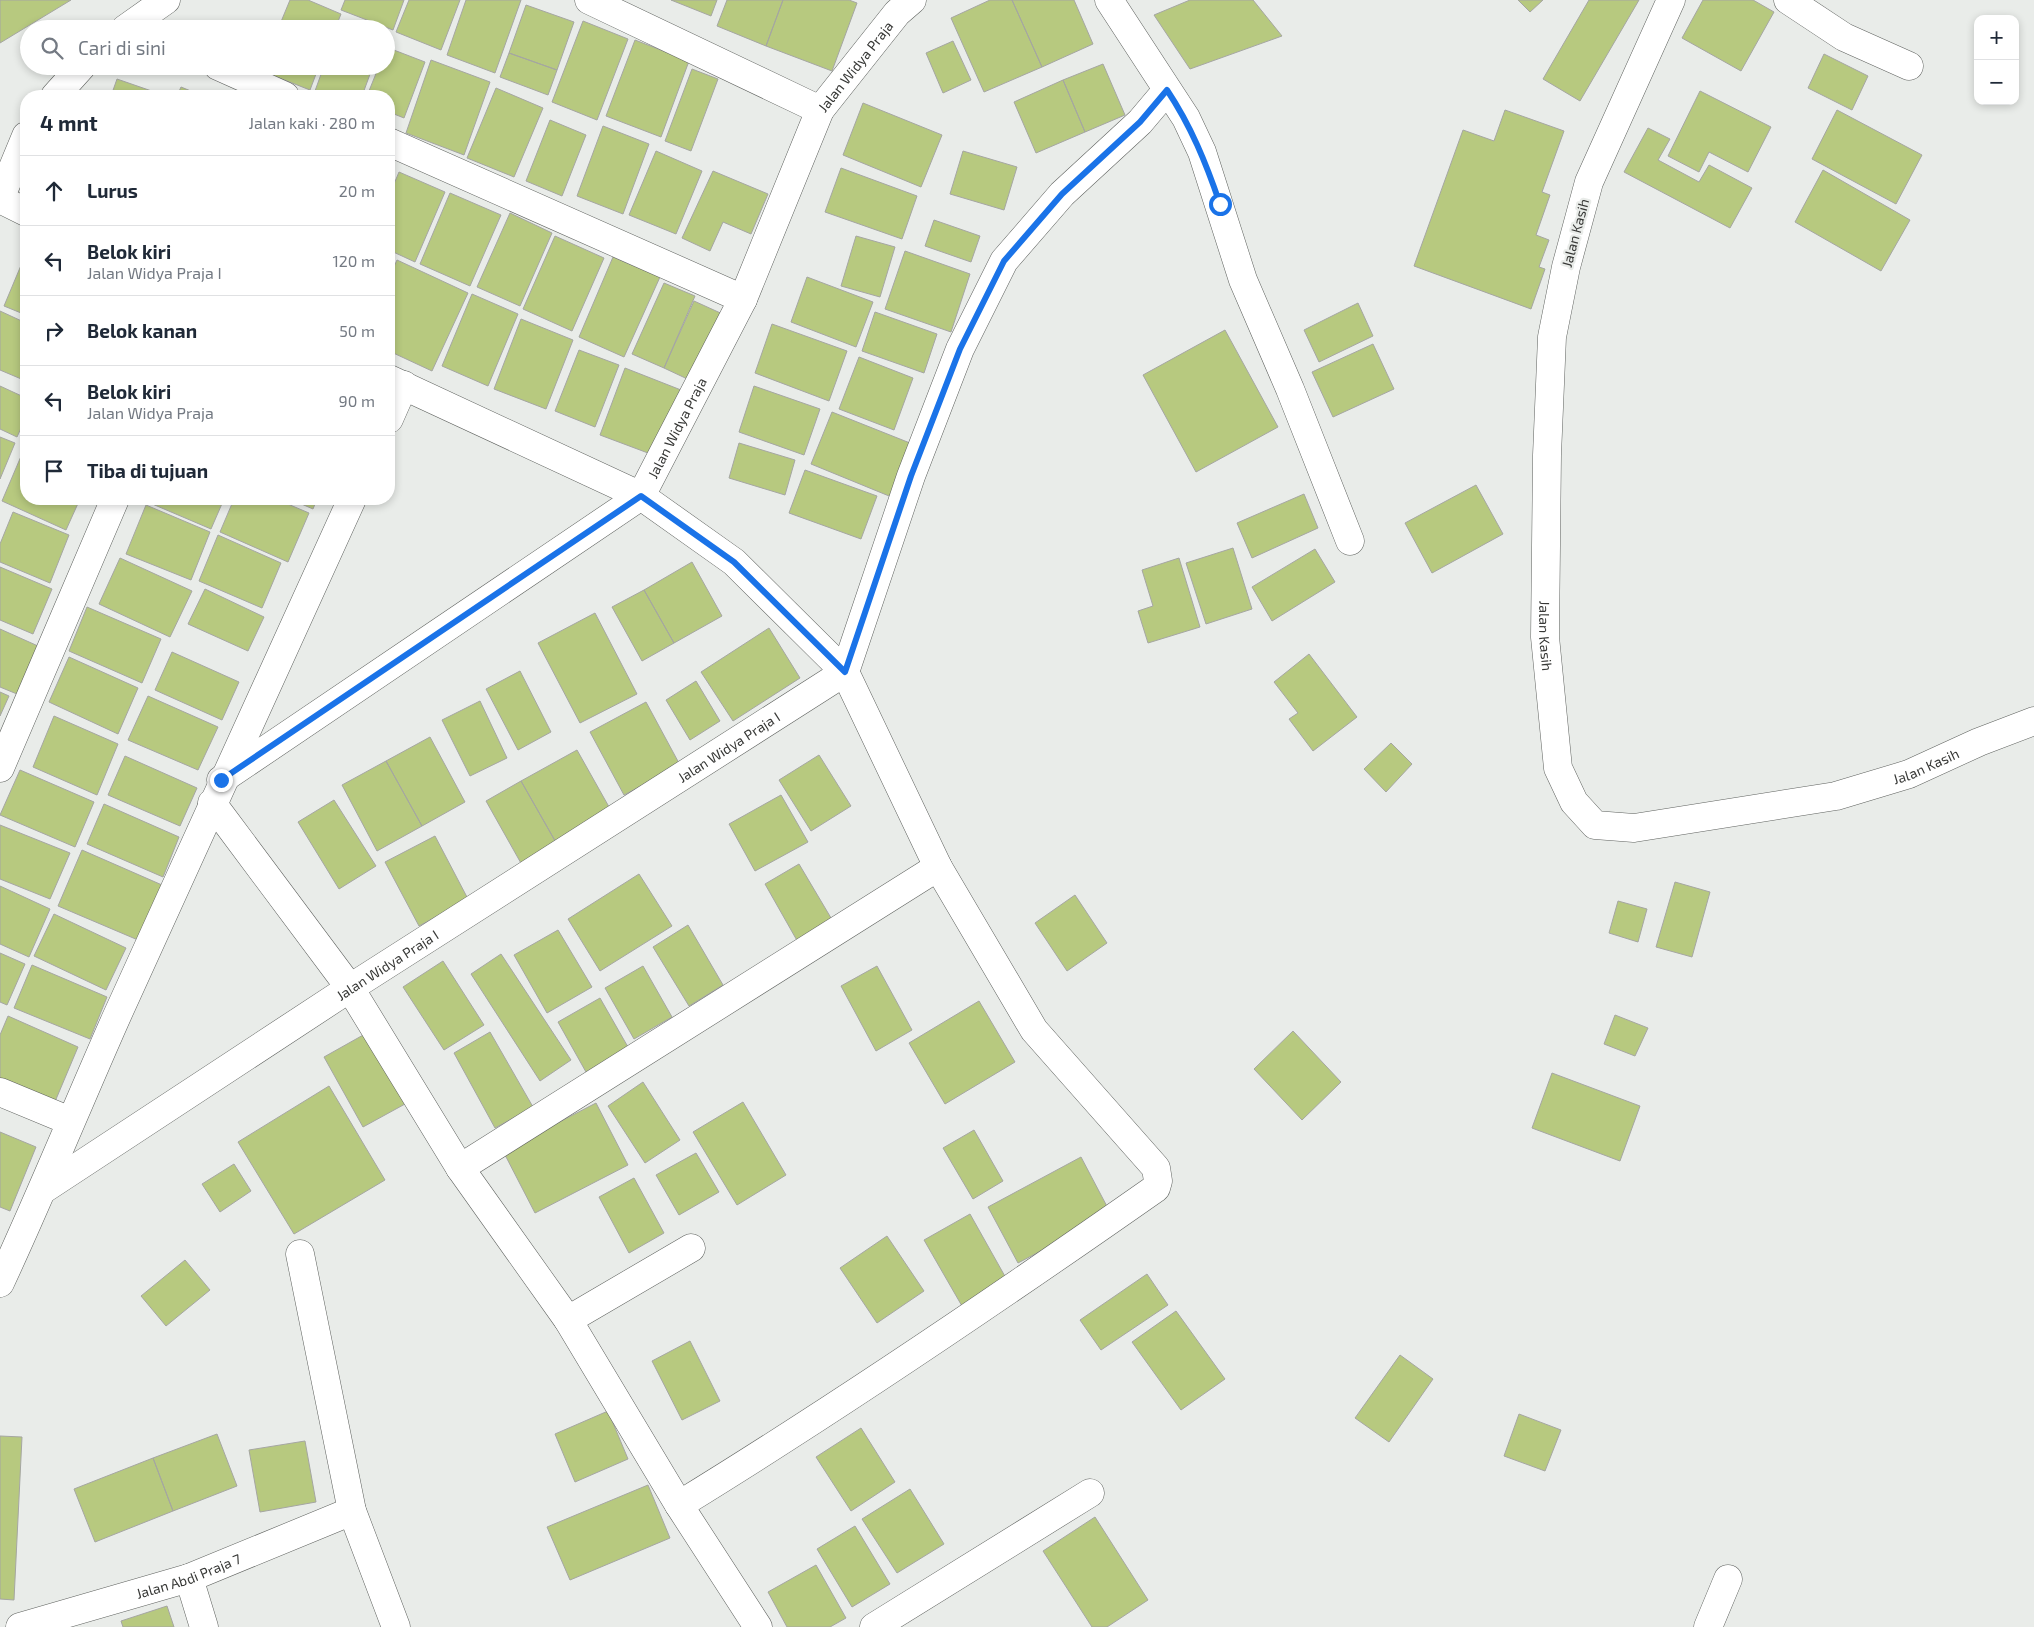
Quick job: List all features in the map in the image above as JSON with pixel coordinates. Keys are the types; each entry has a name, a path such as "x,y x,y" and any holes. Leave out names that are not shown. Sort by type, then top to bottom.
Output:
{"street":[{"path":"139,20 166,0"},
{"path":"589,0 820,110"},
{"name":"Jalan Widya Praja","path":"217,792 641,496 743,299 820,110 897,14 912,0"},
{"path":"1109,0 1186,118 1202,152 1244,280 1297,406 1350,541"},
{"name":"Jalan Kasih","path":"1671,0 1589,182 1566,267 1552,337 1547,455 1545,637 1558,768 1574,802 1595,825 1634,828 1836,796 1909,774 1979,742 2034,721"},
{"path":"1788,0 1844,36 1909,66"},
{"path":"60,90 74,75"},
{"path":"238,75 272,90"},
{"path":"845,672 911,476 960,349 1004,261 1062,194 1140,122 1167,90"},
{"path":"395,145 743,299"},
{"path":"20,151 0,199 20,209"},
{"path":"396,382 641,496 734,562 845,672 938,866 1034,1030 1156,1168 1158,1181 1156,1188 997,1299 807,1426 679,1505"},
{"path":"0,768 113,505"},
{"path":"0,1283 44,1189 70,1122 217,792 349,505"},
{"name":"Jalan Widya Praja I","path":"44,1189 350,988 845,672"},
{"path":"217,792 350,988 460,1168 568,1320 679,1505 758,1627"},
{"path":"460,1168 938,866"},
{"path":"0,1092 70,1122"},
{"path":"568,1320 691,1248"},
{"path":"300,1254 352,1511 396,1627"},
{"path":"874,1627 1090,1492"},
{"name":"Jalan Abdi Praja 7","path":"20,1627 189,1578 352,1511"},
{"path":"189,1578 204,1627"},
{"path":"1708,1627 1728,1579"}],"building":[{"path":"0,0 71,0 38,20 20,20 20,31 0,43"},
{"path":"290,0 308,0 341,14 339,20 282,20"},
{"path":"345,0 404,0 395,25 395,20 367,20 341,10"},
{"path":"409,0 460,0 441,50 396,32"},
{"path":"466,0 521,0 495,73 447,55"},
{"path":"671,0 717,0 711,16"},
{"path":"727,0 783,0 766,46 717,26"},
{"path":"783,0 849,0 857,3 832,71 766,46"},
{"path":"990,0 1012,0 1042,67 984,92 951,18"},
{"path":"1012,0 1074,0 1093,44 1042,67"},
{"path":"1190,0 1253,0 1282,36 1190,69 1154,15"},
{"path":"1518,0 1543,0 1530,12"},
{"path":"1589,0 1639,0 1580,101 1543,79"},
{"path":"1703,0 1753,0 1774,12 1741,71 1682,38"},
{"path":"526,5 574,22 557,70 509,53"},
{"path":"583,21 628,39 597,120 552,102"},
{"path":"635,40 689,61 661,137 606,116"},
{"path":"953,41 971,80 943,93 926,53"},
{"path":"395,50 425,62 404,118 395,114 395,90 369,90 375,75 395,75"},
{"path":"509,53 557,70 548,95 500,77"},
{"path":"1824,54 1868,76 1852,110 1808,88"},
{"path":"431,60 490,82 464,155 406,133"},
{"path":"1103,64 1125,115 1085,132 1063,80"},
{"path":"692,69 718,79 691,151 665,141"},
{"path":"272,75 316,75 310,90"},
{"path":"321,75 370,75 364,90 315,90"},
{"path":"117,79 149,90 113,90"},
{"path":"1063,80 1085,132 1036,153 1014,102"},
{"path":"496,88 543,108 514,177 467,158"},
{"path":"1700,91 1771,127 1748,172 1709,152 1699,172 1668,156"},
{"path":"863,103 942,135 921,187 843,155"},
{"path":"1505,110 1564,131 1542,192 1550,195 1536,235 1549,240 1539,267 1545,269 1531,309 1414,266 1463,130 1494,141"},
{"path":"1837,110 1922,155 1896,204 1812,159"},
{"path":"550,120 586,135 562,196 526,181"},
{"path":"603,126 649,144 623,214 577,196"},
{"path":"1648,128 1670,139 1658,160 1699,182 1709,165 1752,188 1730,228 1624,172"},
{"path":"656,151 702,171 676,234 629,215"},
{"path":"963,151 1017,167 1004,210 950,194"},
{"path":"841,168 917,196 902,239 825,212"},
{"path":"1823,170 1910,220 1881,271 1795,222"},
{"path":"713,171 768,194 751,234 723,222 710,251 682,238"},
{"path":"399,172 445,192 415,262 395,253 395,182"},
{"path":"450,193 501,215 470,286 420,264"},
{"path":"510,213 552,233 520,306 477,287"},
{"path":"934,220 980,236 971,262 925,246"},
{"path":"555,236 604,258 572,331 523,309"},
{"path":"856,236 895,247 880,297 841,286"},
{"path":"905,251 970,274 951,332 885,309"},
{"path":"613,257 660,277 624,357 579,337"},
{"path":"397,260 468,293 432,371 395,354 395,264"},
{"path":"20,268 20,313 4,306"},
{"path":"807,277 873,302 856,347 791,322"},
{"path":"664,283 695,296 664,368 632,354"},
{"path":"472,294 518,314 488,386 442,366"},
{"path":"694,301 727,316 696,383 664,368"},
{"path":"1358,303 1373,336 1319,362 1304,330"},
{"path":"0,311 20,320 20,378 0,370"},
{"path":"875,312 937,334 924,373 862,351"},
{"path":"521,319 573,340 546,409 494,389"},
{"path":"772,324 847,351 829,401 755,373"},
{"path":"1225,330 1278,427 1196,472 1143,375"},
{"path":"1373,344 1394,389 1333,417 1312,372"},
{"path":"579,350 619,365 595,427 555,411"},
{"path":"859,357 913,378 894,430 839,409"},
{"path":"625,368 681,390 656,456 600,435"},
{"path":"0,386 20,395 20,430 17,437 0,429"},
{"path":"754,386 820,409 804,455 739,432"},
{"path":"832,412 915,445 894,498 811,464"},
{"path":"0,437 15,443 0,479"},
{"path":"739,443 795,460 785,495 729,478"},
{"path":"20,459 20,505 77,505 66,530 2,501"},
{"path":"805,470 877,496 861,539 789,513"},
{"path":"1476,485 1503,534 1432,573 1405,523"},
{"path":"1304,494 1318,528 1252,558 1237,523"},
{"path":"146,505 210,532 191,580 126,554"},
{"path":"155,505 221,505 211,529"},
{"path":"231,505 290,505 309,513 288,562 220,532"},
{"path":"304,505 315,505 313,509"},
{"path":"13,512 69,535 50,583 0,562 0,544"},
{"path":"218,535 281,563 262,608 199,581"},
{"path":"1233,548 1252,609 1206,624 1186,563"},
{"path":"1315,549 1335,582 1272,621 1252,587"},
{"path":"120,558 192,591 170,637 99,604"},
{"path":"1179,558 1200,627 1148,643 1138,611 1153,606 1142,570"},
{"path":"692,562 722,616 674,643 644,590"},
{"path":"0,567 52,589 33,634 0,620"},
{"path":"205,589 264,617 248,651 188,624"},
{"path":"644,590 674,643 642,661 612,607"},
{"path":"87,607 161,639 142,683 69,651"},
{"path":"595,613 637,694 580,723 538,643"},
{"path":"769,628 800,678 733,721 701,672"},
{"path":"0,629 38,646 17,694 0,687"},
{"path":"172,652 239,682 222,720 155,690"},
{"path":"1309,654 1357,717 1313,751 1289,719 1298,713 1274,682"},
{"path":"69,657 138,688 118,734 49,702"},
{"path":"520,671 551,732 518,750 486,689"},
{"path":"696,681 720,721 690,740 666,700"},
{"path":"0,692 9,696 0,716"},
{"path":"148,696 218,727 198,770 128,740"},
{"path":"480,701 507,758 470,776 442,720"},
{"path":"646,702 680,765 624,795 590,732"},
{"path":"54,716 118,744 97,795 33,767"},
{"path":"430,737 465,802 422,826 386,761"},
{"path":"1391,743 1412,764 1386,792 1364,769"},
{"path":"577,750 613,814 558,846 521,781"},
{"path":"819,755 851,806 811,831 779,780"},
{"path":"125,756 197,788 180,826 108,795"},
{"path":"386,761 422,826 377,851 342,785"},
{"path":"20,770 94,802 75,847 0,815"},
{"path":"521,781 558,846 522,865 486,801"},
{"path":"781,795 808,842 755,871 729,824"},
{"path":"334,800 376,866 339,889 298,822"},
{"path":"104,804 179,837 163,877 87,844"},
{"path":"0,825 70,853 50,899 0,879"},
{"path":"435,836 468,899 419,926 385,862"},
{"path":"82,850 162,885 138,940 58,906"},
{"path":"799,864 834,923 799,944 765,884"},
{"path":"639,874 672,926 600,971 568,919"},
{"path":"1675,882 1710,892 1692,957 1656,947"},
{"path":"0,886 50,909 29,957 0,944"},
{"path":"1075,895 1107,943 1067,971 1035,923"},
{"path":"1618,901 1647,909 1638,942 1609,933"},
{"path":"54,914 126,948 106,990 34,956"},
{"path":"688,925 723,985 689,1006 653,947"},
{"path":"558,930 592,987 547,1013 514,955"},
{"path":"0,953 25,964 7,1005 0,1002"},
{"path":"501,954 571,1060 540,1081 471,974"},
{"path":"443,961 484,1025 444,1050 403,987"},
{"path":"32,965 107,997 90,1039 14,1008"},
{"path":"643,966 672,1017 634,1039 605,988"},
{"path":"877,966 912,1030 876,1051 841,986"},
{"path":"600,998 628,1047 586,1072 558,1022"},
{"path":"979,1001 1015,1062 945,1104 909,1043"},
{"path":"1615,1015 1648,1028 1635,1056 1604,1044"},
{"path":"8,1016 78,1047 54,1104 0,1081 0,1035"},
{"path":"1293,1031 1341,1082 1302,1120 1254,1069"},
{"path":"490,1032 533,1107 495,1128 454,1053"},
{"path":"365,1034 405,1104 363,1127 324,1057"},
{"path":"1552,1073 1640,1106 1620,1161 1532,1128"},
{"path":"643,1082 680,1140 645,1163 608,1106"},
{"path":"329,1086 385,1180 294,1234 238,1142"},
{"path":"743,1102 786,1175 737,1205 693,1132"},
{"path":"596,1103 628,1165 535,1213 503,1151"},
{"path":"974,1130 1003,1181 973,1199 943,1148"},
{"path":"0,1132 36,1147 10,1211 0,1207"},
{"path":"696,1153 719,1192 679,1215 656,1175"},
{"path":"1081,1157 1111,1214 1018,1263 988,1207"},
{"path":"234,1164 251,1191 220,1212 202,1184"},
{"path":"634,1178 664,1233 629,1253 599,1197"},
{"path":"970,1214 1011,1287 966,1313 924,1240"},
{"path":"887,1236 924,1291 877,1323 840,1268"},
{"path":"185,1260 210,1290 166,1326 141,1296"},
{"path":"1147,1274 1168,1305 1101,1350 1080,1320"},
{"path":"1176,1311 1225,1379 1181,1410 1132,1342"},
{"path":"690,1341 720,1401 682,1420 652,1361"},
{"path":"1400,1355 1433,1379 1389,1442 1355,1418"},
{"path":"608,1411 628,1459 575,1482 555,1434"},
{"path":"1519,1414 1561,1430 1545,1471 1504,1456"},
{"path":"861,1428 895,1482 851,1511 816,1457"},
{"path":"217,1434 237,1486 173,1511 153,1458"},
{"path":"0,1436 22,1437 14,1600 0,1599"},
{"path":"305,1441 316,1502 260,1512 249,1450"},
{"path":"153,1458 173,1511 95,1542 74,1489"},
{"path":"648,1485 670,1538 570,1580 547,1527"},
{"path":"910,1489 944,1544 897,1573 862,1519"},
{"path":"1095,1517 1148,1600 1107,1627 1092,1627 1043,1551"},
{"path":"855,1526 890,1584 852,1607 817,1549"},
{"path":"816,1565 846,1618 830,1627 787,1627 768,1592"},
{"path":"167,1606 174,1627 123,1627 121,1621"}],"route":[{"path":"221,780 641,496 734,562 845,672 911,476 960,349 1004,261 1062,194 1140,122 1167,90 1186,118 1202,152 1220,204"}]}
